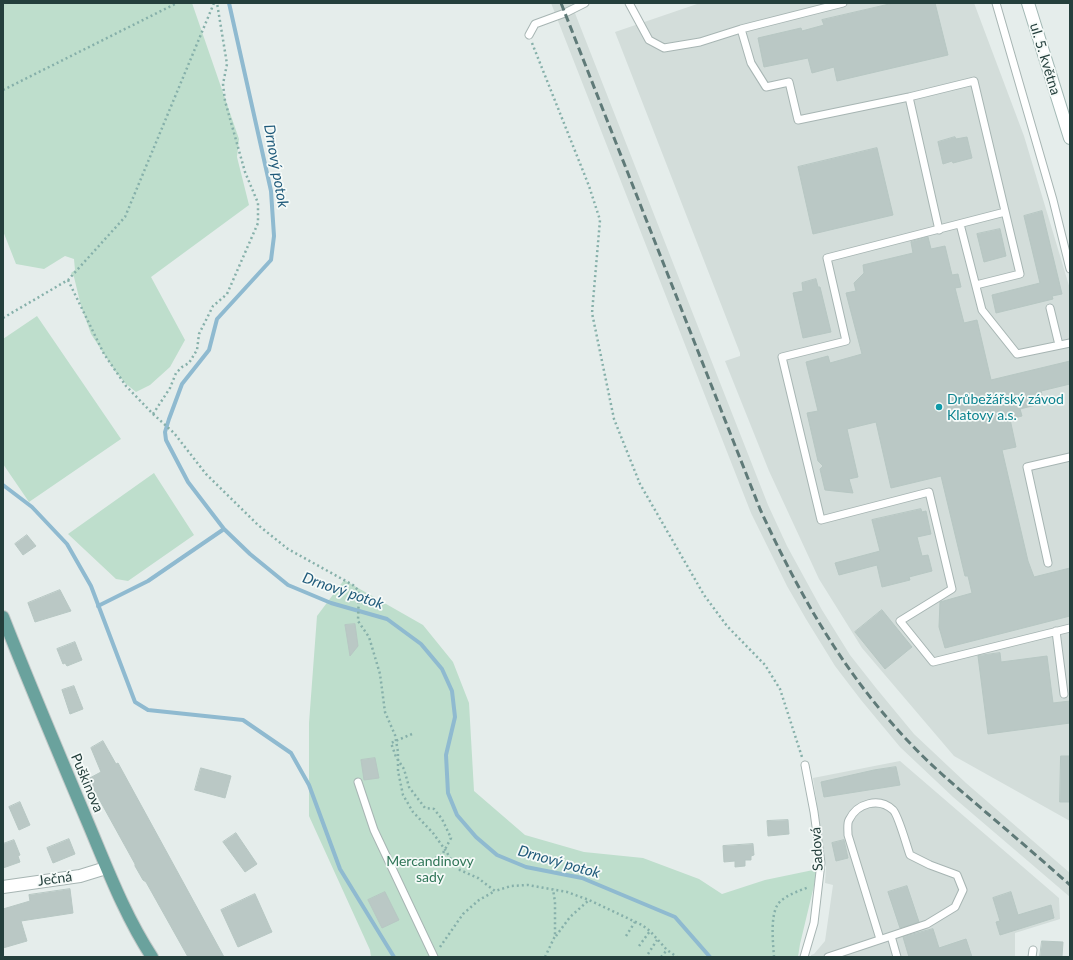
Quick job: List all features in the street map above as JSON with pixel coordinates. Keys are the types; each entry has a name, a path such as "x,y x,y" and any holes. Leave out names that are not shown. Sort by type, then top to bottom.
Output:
{"main road":[{"name":"Puškinova","path":"3,617 106,868 142,943 152,957"}],"street":[{"name":"ul. 5. května","path":"1028,3 1070,138"},
{"name":"Ječná","path":"3,887 80,876 106,868"}],"lane":[{"path":"529,35 535,24 565,13 585,3"},
{"path":"629,3 649,40 664,48 700,42 741,29 842,3"},
{"path":"996,3 1053,200 1070,269"},
{"path":"741,29 751,63 766,87 788,82 798,120 909,97 974,80 1020,274 976,285"},
{"path":"909,97 939,230"},
{"path":"1005,212 827,258 846,341 782,357 821,520 929,492 952,589 900,621 933,662 1070,628"},
{"path":"960,224 982,310 1017,354 1070,343"},
{"path":"1050,308 1059,345"},
{"path":"1048,563 1027,467 1070,457"},
{"path":"1056,631 1064,694"},
{"name":"Sadová","path":"804,957 814,924 821,863 814,812 805,765"},
{"path":"358,782 374,830 434,957"},
{"path":"828,957 927,924 955,907 963,890 957,875 930,865 910,855 894,811 884,803 870,803 856,810 848,820 848,835 880,939"},
{"path":"891,936 897,957"}],"path":[{"path":"3,90 177,3"},
{"path":"3,318 68,280 125,217 214,3"},
{"path":"153,414 170,388 176,373 189,363 197,350 199,334 209,313 213,306 227,294 258,223 258,203 246,172 225,101 223,84 227,64 217,3"},
{"path":"529,35 537,59 589,186 600,220 592,313 614,419 640,484 704,595 727,626 765,665 780,689 805,765"},
{"path":"68,280 104,354 126,386 174,433 206,474 258,525 288,549 353,585 360,594 357,616 358,621 369,637 378,668 385,712 395,735 398,752 398,771 404,795 413,812 433,833 453,863 460,870 478,878 494,891"},
{"path":"412,734 392,743 396,757 404,769 409,788 425,808 434,809 442,819 451,838 442,856 424,863"},
{"path":"774,957 774,913 779,903 791,895 818,883"},
{"path":"439,950 441,944 463,914 479,900 494,891 511,886 528,885 567,892 590,900 642,925 650,931 666,950 677,957"},
{"path":"553,889 555,902 555,936"},
{"path":"545,957 555,936 570,917 590,900"},
{"path":"626,936 635,922"},
{"path":"639,946 650,931"},
{"path":"648,954 657,940"},
{"path":"661,957 666,950"}],"shaded area":[{"path":"551,3 571,3 768,505 787,546 822,610 850,655 914,734 966,783 1070,873 1070,897 953,797 900,747 835,666 806,619 787,586 751,513"},
{"path":"700,3 974,3 1024,136 1070,289 1070,821 954,756 862,648 819,579 769,471 725,361 740,356 740,353 615,32"},
{"path":"900,761 1059,898 1060,919 1015,933 1015,957 811,957 811,955 814,954 825,941 833,885 825,883 826,867 813,778"}],"green space":[{"path":"3,3 192,3 239,139 237,157 249,205 151,277 185,340 170,367 150,385 136,392 125,383 115,371 91,334 81,306 74,277 71,273 75,270 74,259 65,256 44,269 16,264 3,231"},
{"path":"37,316 121,439 29,502 3,464 3,339"},
{"path":"154,473 194,535 128,581 116,579 68,534"},
{"name":"Mercandinovy sady","path":"344,580 423,625 453,662 469,703 474,791 525,835 584,852 643,858 699,879 722,894 765,880 818,869 798,957 371,957 370,950 309,816 309,723 317,616"}],"building":[{"path":"894,3 935,3 948,55 837,81 834,67 812,73 808,58 764,67 758,38 801,28 802,31 824,25 822,20"},
{"path":"955,137 956,139 967,137 972,158 943,164 938,142"},
{"path":"877,148 893,215 813,234 798,167"},
{"path":"1042,211 1062,294 1052,296 1053,299 996,313 992,295 1040,283 1024,216"},
{"path":"1000,229 1006,256 984,262 977,234"},
{"name":"Drůbežářský závod Klatovy a.s.","path":"928,237 931,249 945,246 952,275 958,274 961,287 955,288 964,323 977,320 991,380 1070,361 1070,384 1041,391 1044,403 1020,409 1022,416 1010,419 1016,447 1002,450 1028,561 1034,577 1070,568 1070,616 945,648 939,627 940,602 972,593 968,576 965,576 941,476 891,488 876,422 847,429 858,477 849,479 853,493 825,490 820,469 823,466 818,461 807,413 818,411 806,362 828,356 830,363 862,354 846,293 856,291 854,283 864,273 863,265 913,253 911,242"},
{"path":"816,279 818,287 820,287 831,332 803,338 793,293 803,291 802,283"},
{"path":"921,509 922,512 926,511 931,534 917,537 922,556 928,555 932,571 909,577 910,580 882,587 877,565 839,575 835,563 880,551 872,520"},
{"path":"27,535 36,546 23,555 15,544"},
{"path":"60,590 71,611 35,622 28,603"},
{"path":"882,610 912,647 885,669 855,632"},
{"path":"355,624 358,646 350,656 345,625"},
{"path":"75,642 82,660 67,666 65,663 63,664 57,649"},
{"path":"1000,653 1001,662 1047,656 1053,703 1070,701 1070,723 988,734 978,656"},
{"path":"74,686 83,709 70,714 62,690"},
{"path":"103,741 116,764 118,763 224,957 188,957 146,882 143,880 135,866 88,779 101,772 91,748"},
{"path":"1061,756 1070,756 1070,802 1060,802"},
{"path":"375,758 379,778 364,780 361,760"},
{"path":"896,767 900,785 824,797 821,782 874,770"},
{"path":"201,768 231,776 225,798 195,790"},
{"path":"20,802 30,825 19,830 9,807"},
{"path":"788,820 789,834 768,836 767,821"},
{"path":"236,833 257,864 245,872 223,842"},
{"path":"69,839 75,854 53,863 47,848"},
{"path":"14,840 20,855 18,856 20,862 3,868 3,844"},
{"path":"844,840 848,858 836,861 832,843"},
{"path":"753,844 754,855 751,856 751,860 745,860 745,866 735,867 735,861 724,862 723,846"},
{"path":"907,886 919,922 900,928 888,892"},
{"path":"70,889 73,913 21,921 27,941 3,948 3,909 30,901 29,895"},
{"path":"385,892 399,920 382,928 368,900"},
{"path":"1011,892 1018,915 1051,905 1054,918 1000,935 996,922 1000,921 993,898"},
{"path":"255,894 272,932 238,947 221,910"},
{"path":"933,929 939,948 966,939 972,957 909,957 903,937"},
{"path":"1042,941 1063,942 1062,957 1040,957"}],"waterway":[{"name":"Drnový potok","path":"229,3 271,191 274,236 271,260 217,319 209,350 182,384 165,432 166,440 188,482 224,529 250,554 288,585 331,603 387,619 421,644 442,669 452,691 455,717 446,755 448,793 457,815 476,837 497,855 526,867 582,878 675,917 710,957"},
{"path":"3,485 32,507 67,544 91,586 135,702 148,710 243,720 291,753 309,785 340,869 394,957"},
{"path":"98,606 148,581 224,529"}],"railway":[{"path":"561,3 760,509 807,602 824,631 863,687 907,740 946,778 1070,885"}],"place":[{"name":"Drůbežářský závod Klatovy a.s.","path":"939,407"}]}
